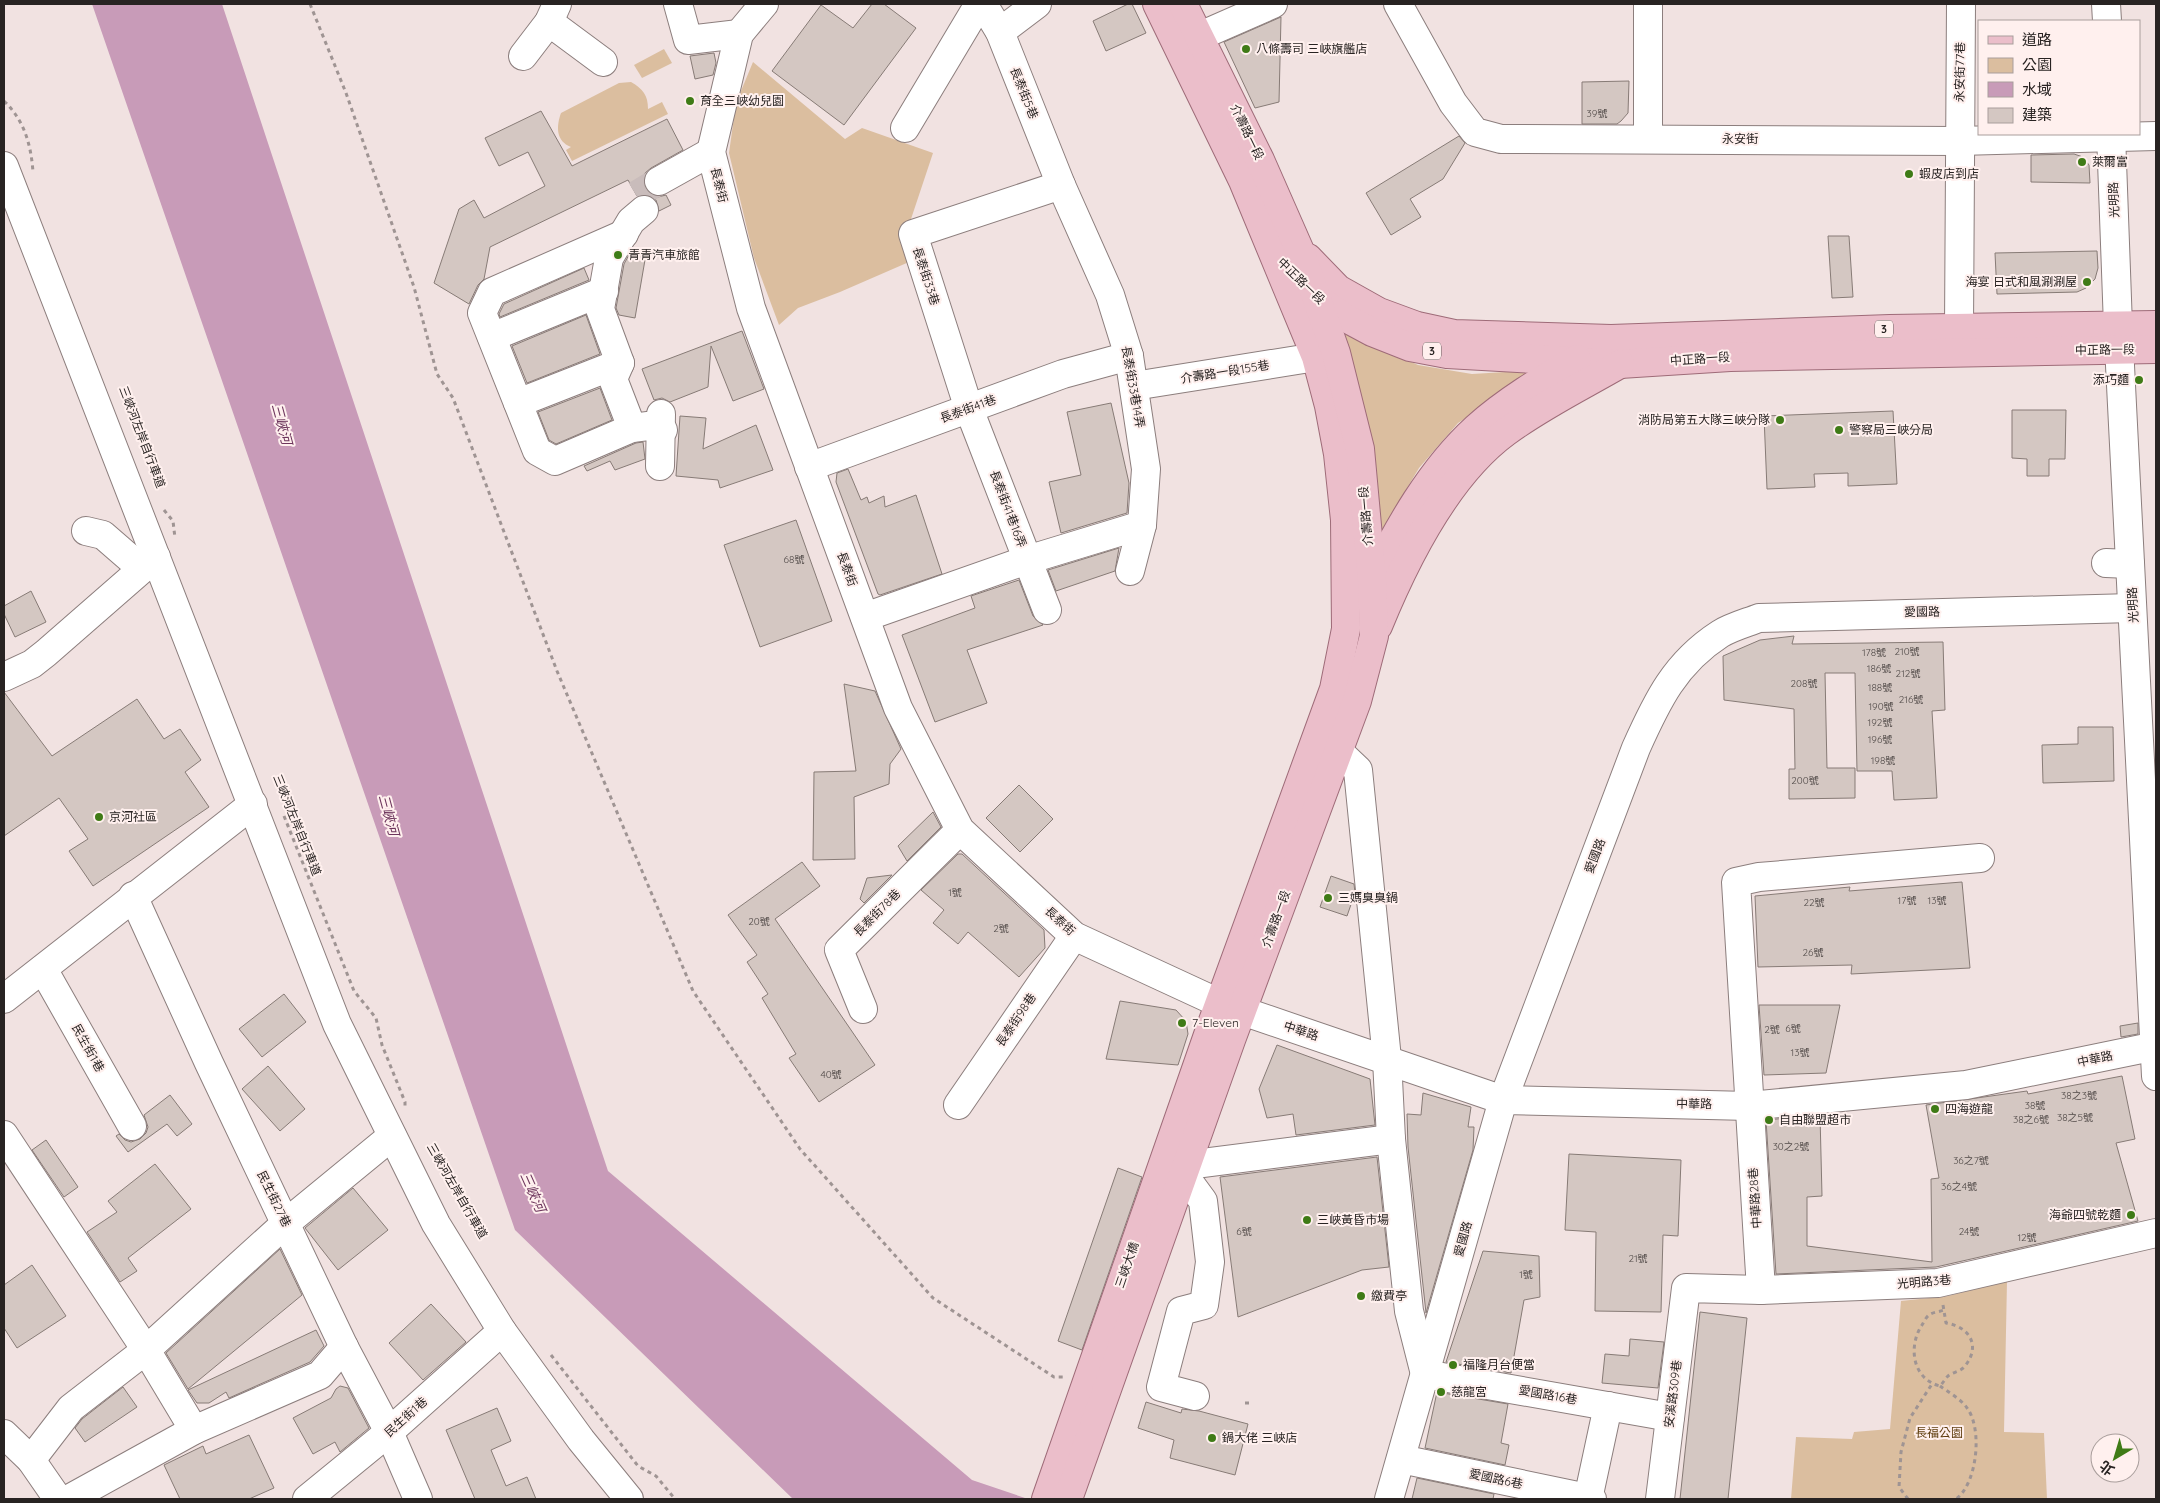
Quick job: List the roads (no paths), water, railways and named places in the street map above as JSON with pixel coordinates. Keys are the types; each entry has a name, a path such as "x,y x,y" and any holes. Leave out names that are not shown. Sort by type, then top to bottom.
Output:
{"main road":[{"name":"介壽路一段","path":"1157,4 1239,172 1288,253"},
{"name":"介壽路一段","path":"1182,4 1200,36 1260,160 1288,253 1329,406 1338,454 1345,520 1346,629 1334,689 1220,1036"},
{"name":"中正路一段","path":"1288,253 1319,301 1372,332 1410,347 1447,354 1620,364 1730,357 1890,342 1959,328 2119,338 2156,349"},
{"name":"中正路一段","path":"1288,253 1338,288 1379,312 1417,326 1454,334 1611,339 1890,342 2119,338 2156,325"},
{"name":"介壽路一段","path":"1230,1007 1338,752 1357,701 1374,636 1372,580 1360,449 1336,353 1319,301"},
{"path":"1346,629 1399,526 1441,466 1476,428 1549,375 1611,339"},
{"path":"1374,636 1399,574 1419,538 1462,474 1504,432 1620,364"},
{"name":"三峽大橋","path":"1046,1499 1185,1170 1220,1036"},
{"name":"三峽大橋","path":"1068,1499 1092,1389 1220,1036"}],"street":[{"path":"678,4 688,40 739,34"},
{"name":"長泰街","path":"764,4 739,34 711,152 751,308 898,708 960,830 1074,936 1230,1007"},
{"path":"905,128 979,4"},
{"name":"長泰街5巷","path":"983,4 1000,32 1061,184"},
{"path":"1000,32 1037,4"},
{"path":"1200,36 1273,4"},
{"name":"永安街","path":"1398,4 1453,103 1475,132 1502,139 1959,141 2111,135 2156,136"},
{"path":"1648,4 1648,139"},
{"name":"永安街77巷","path":"1959,328 1961,4"},
{"path":"2106,4 2107,20"},
{"path":"523,56 553,13 603,62"},
{"name":"光明路","path":"2111,135 2119,338 2118,564 2132,608 2147,674 2156,1076"},
{"path":"660,466 662,422 632,428 555,461 536,451 482,313 492,292 648,201 711,152"},
{"path":"4,166 158,557 337,1024 436,1224 502,1331 581,1440 629,1499"},
{"name":"長泰街33巷14弄","path":"1061,184 1110,295 1129,356 1146,469 1142,525 1130,571"},
{"name":"長泰街33巷","path":"969,409 912,234 1061,184"},
{"path":"632,428 613,379 620,363 600,308 609,258 648,201"},
{"path":"492,337 604,291"},
{"name":"長泰街41巷","path":"809,467 1064,374 1129,356"},
{"name":"介壽路一段155巷","path":"1134,386 1316,357"},
{"path":"518,403 620,363"},
{"name":"長泰街41巷16弄","path":"969,409 1046,610"},
{"path":"865,617 1027,560 1142,525"},
{"path":"86,531 102,535 158,557"},
{"path":"4,676 32,664 158,557"},
{"name":"愛國路","path":"1389,1499 1503,1100 1545,968 1656,703 1687,658 1721,633 1759,618 1777,616 2132,608"},
{"path":"1338,752 1358,770 1367,810 1395,1059 1391,1138 1402,1274 1425,1374"},
{"path":"4,999 44,969 133,896 253,804"},
{"name":"長泰街78巷","path":"863,1009 839,950 960,830"},
{"name":"中華路28巷","path":"1761,1290 1736,882 1759,877 1980,858"},
{"name":"民生街27巷","path":"133,896 209,1063 344,1347 389,1432 418,1499"},
{"name":"長泰街98巷","path":"958,1104 1074,936"},
{"name":"民生街1巷","path":"44,969 132,1126"},
{"name":"中華路","path":"1230,1007 1395,1059 1440,1067 1503,1100 1749,1106 1834,1102 1966,1085 2155,1046"},
{"path":"4,1136 146,1350 194,1430"},
{"path":"31,1460 70,1408 146,1350 286,1223 392,1136"},
{"path":"1195,1396 1161,1387 1181,1311 1204,1305 1210,1262 1203,1201 1185,1170 1391,1138"},
{"name":"光明路3巷","path":"1686,1288 1761,1290 1938,1283 2156,1233"},
{"name":"安溪路309巷","path":"1660,1499 1686,1288"},
{"name":"民生街1巷","path":"307,1499 389,1432 502,1331"},
{"path":"69,1499 194,1430 320,1374 344,1347"},
{"name":"愛國路16巷","path":"1425,1374 1670,1417"},
{"path":"1589,1499 1608,1406"},
{"path":"4,1434 31,1460 58,1499"},
{"name":"愛國路6巷","path":"1401,1460 1589,1499"}],"water":[{"name":"三峽河","path":"92,4 222,4 608,1171 972,1480 1028,1499 793,1499 515,1230"}],"tunnel":[{"path":"636,195 659,181"}],"place":[{"name":"八條壽司 三峽旗艦店","path":"1246,49"},
{"name":"育全三峽幼兒園","path":"690,101"},
{"name":"萊爾富","path":"2082,162"},
{"name":"蝦皮店到店","path":"1909,174"},
{"name":"青青汽車旅館","path":"618,255"},
{"name":"海宴 日式和風涮涮屋","path":"2087,282"},
{"name":"添巧麵","path":"2139,380"},
{"name":"消防局第五大隊三峽分隊","path":"1780,420"},
{"name":"警察局三峽分局","path":"1839,430"},
{"name":"京河社區","path":"99,817"},
{"name":"三媽臭臭鍋","path":"1328,898"},
{"name":"7-Eleven","path":"1182,1023"},
{"name":"四海遊龍","path":"1935,1109"},
{"name":"自由聯盟超市","path":"1769,1120"},
{"name":"海爺四號乾麵","path":"2131,1215"},
{"name":"三峽黃昏市場","path":"1307,1220"},
{"name":"繳費亭","path":"1361,1296"},
{"name":"福隆月台便當","path":"1453,1365"},
{"name":"慈龍宮","path":"1441,1392"},
{"name":"鍋大佬 三峽店","path":"1212,1438"}],"park label":[{"name":"長福公園","path":"1939,1433"}]}
